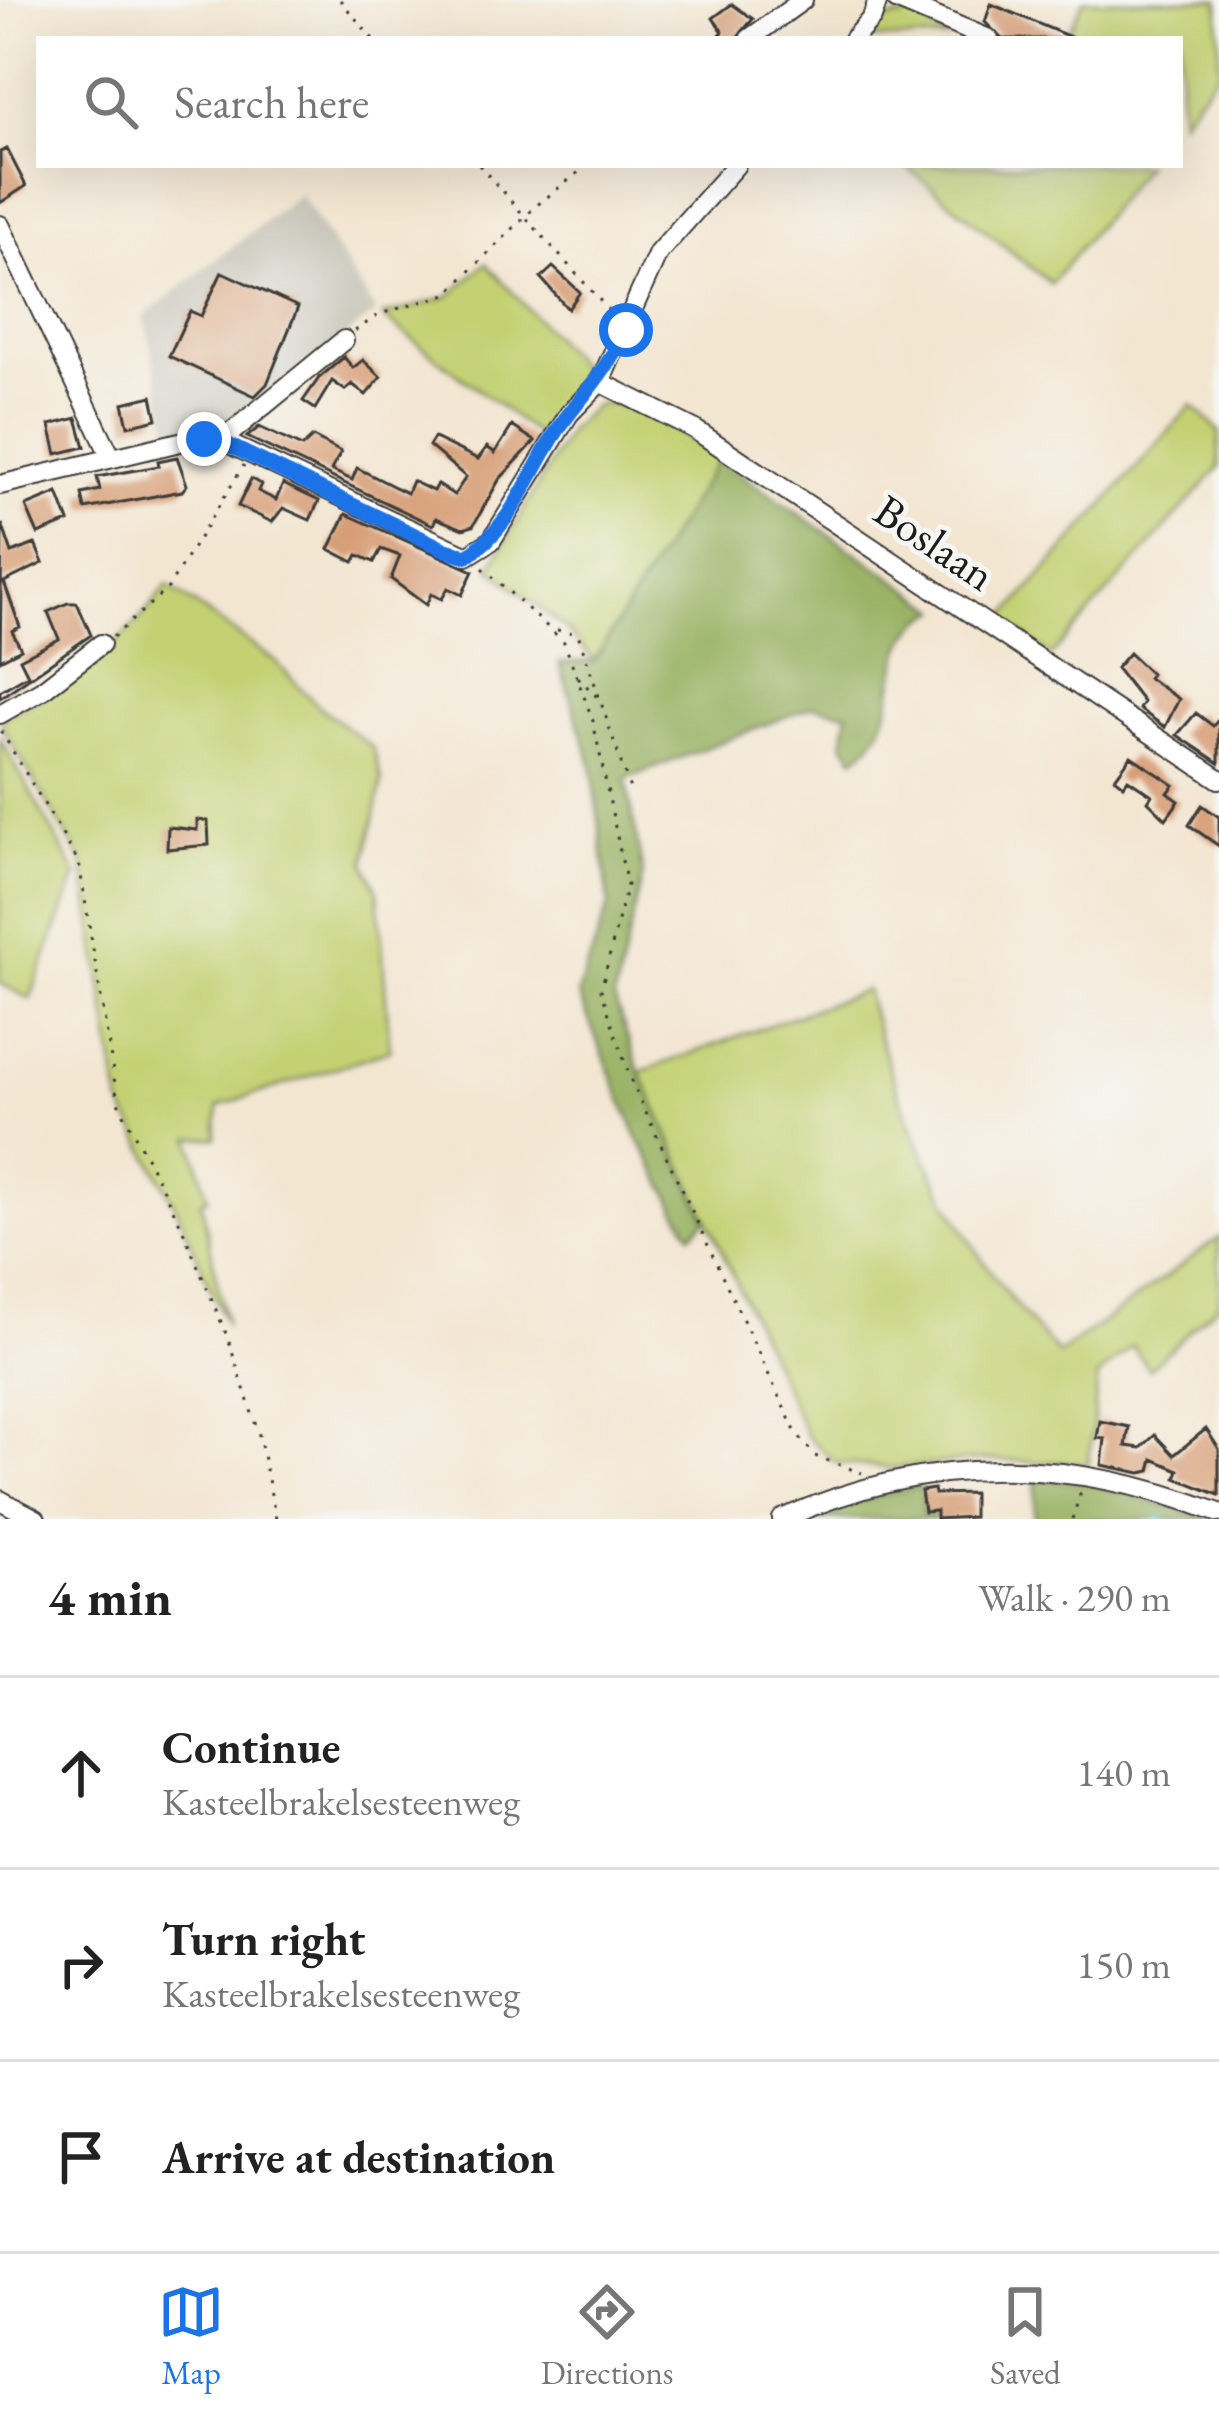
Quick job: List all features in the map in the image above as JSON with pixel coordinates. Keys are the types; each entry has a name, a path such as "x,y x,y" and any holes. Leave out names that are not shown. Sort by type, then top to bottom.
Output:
{"street":[{"path":"753,36 802,0"},
{"path":"856,36 872,18 878,0"},
{"path":"896,0 982,36"},
{"path":"0,485 188,440 218,440 467,556 491,541 569,414 600,382 658,253 733,168"},
{"path":"0,225 111,457"},
{"path":"218,440 344,340"},
{"name":"Boslaan","path":"600,382 694,429 1219,779"},
{"path":"0,714 42,690 101,644"},
{"path":"782,1519 883,1482 980,1467 1088,1474 1165,1492 1219,1513"},
{"path":"0,1500 36,1519"}],"path":[{"path":"340,0 370,36"},
{"path":"482,168 626,330"},
{"path":"344,340 380,314 447,294 584,168"},
{"path":"101,644 146,613 168,588 249,457"},
{"path":"467,556 564,642 593,722 627,885 601,990 632,1084 796,1432 815,1456 883,1482"},
{"path":"550,627 578,634 630,789"},
{"path":"576,676 604,706"},
{"path":"0,729 79,862 118,1102 179,1221 223,1324 259,1435 276,1519"},
{"path":"1072,1519 1088,1474"}],"shaded area":[{"path":"300,194 376,312 231,427 170,434 144,316"}],"green space":[{"path":"1084,0 1219,0 1219,71 1183,116 1183,36 1066,36"},
{"path":"916,14 943,36 866,36 879,21"},
{"path":"908,168 1143,168 1051,284"},
{"path":"486,263 585,372 540,437 382,316 448,297"},
{"path":"615,403 662,420 718,459 594,661 568,631 490,568 570,429 596,405"},
{"path":"1192,405 1219,431 1219,468 1051,656 1003,619"},
{"path":"718,459 940,610 919,623 906,640 884,721 873,741 855,758 843,743 848,713 813,706 626,779 643,874 614,999 640,1072 706,1220 691,1235 636,1134 578,994 609,904 592,764 559,663 594,661"},
{"path":"167,585 275,661 318,706 373,748 382,781 365,863 378,891 390,1050 219,1106 216,1138 191,1138 208,1198 201,1201 226,1325 179,1213 120,1102 83,863 2,727 3,717 72,677 114,644"},
{"path":"0,738 77,875 30,999 0,983"},
{"path":"866,990 897,1090 939,1185 992,1274 1059,1354 1219,1238 1219,1303 1149,1369 1132,1346 1098,1377 1089,1463 981,1460 889,1468 836,1463 806,1435 640,1072"},
{"path":"1036,1478 1091,1484 1210,1519 1034,1519"},
{"path":"920,1486 923,1514 948,1513 948,1519 809,1519 834,1507"}],"building":[{"path":"732,4 753,19 739,36 718,36 723,32 713,18"},
{"path":"991,4 1068,36 999,36 985,22"},
{"path":"7,149 26,186 0,203 0,152"},
{"path":"553,267 580,292 568,309 541,278"},
{"path":"222,272 298,307 267,384 255,396 169,356 190,311 201,316"},
{"path":"344,357 353,368 363,360 381,377 366,395 352,384 345,390 332,381 315,409 303,401 319,378"},
{"path":"152,396 157,419 128,426 123,403"},
{"path":"77,418 85,447 57,454 50,425"},
{"path":"512,426 535,441 499,480 473,526 463,529 436,518 433,525 247,437 259,427 302,447 313,437 341,452 331,470 352,480 357,468 407,493 412,481 433,491 437,484 454,495 466,477 429,446 434,438 478,459 487,447 495,453"},
{"path":"177,457 187,485 182,491 85,509 82,494 100,490 97,477 159,466 158,461"},
{"path":"251,479 261,484 258,491 276,500 283,484 319,501 310,520 283,508 272,522 238,506"},
{"path":"58,493 69,522 38,534 26,506"},
{"path":"346,514 473,571 462,595 448,588 442,599 431,594 426,605 391,579 400,556 381,549 374,562 358,555 354,562 329,549"},
{"path":"2,524 12,553 35,544 43,563 4,582 20,627 12,631 21,649 0,660"},
{"path":"77,603 91,635 0,698 0,691 28,675 20,659 59,639 48,612"},
{"path":"1129,653 1151,674 1148,678 1179,699 1165,727 1139,709 1143,702 1116,668"},
{"path":"1196,713 1213,726 1219,719 1219,763 1177,735"},
{"path":"1131,756 1174,785 1168,793 1179,801 1166,819 1148,801 1152,795 1128,779 1124,785 1115,778"},
{"path":"1202,805 1219,817 1219,846 1189,825"},
{"path":"197,820 208,821 209,845 167,849 168,827 197,830"},
{"path":"1100,1421 1129,1427 1126,1446 1141,1448 1155,1435 1174,1455 1206,1429 1219,1449 1219,1495 1176,1478 1179,1470 1153,1459 1150,1471 1141,1473 1102,1465 1105,1439 1097,1438"},
{"path":"934,1489 935,1494 973,1493 973,1517 936,1519 936,1511 924,1512 921,1491"}],"waterway":[{"path":"1159,1519 1163,1517"}],"route":[{"path":"204,439 218,440 467,556 491,541 569,414 600,382 626,330"}]}
